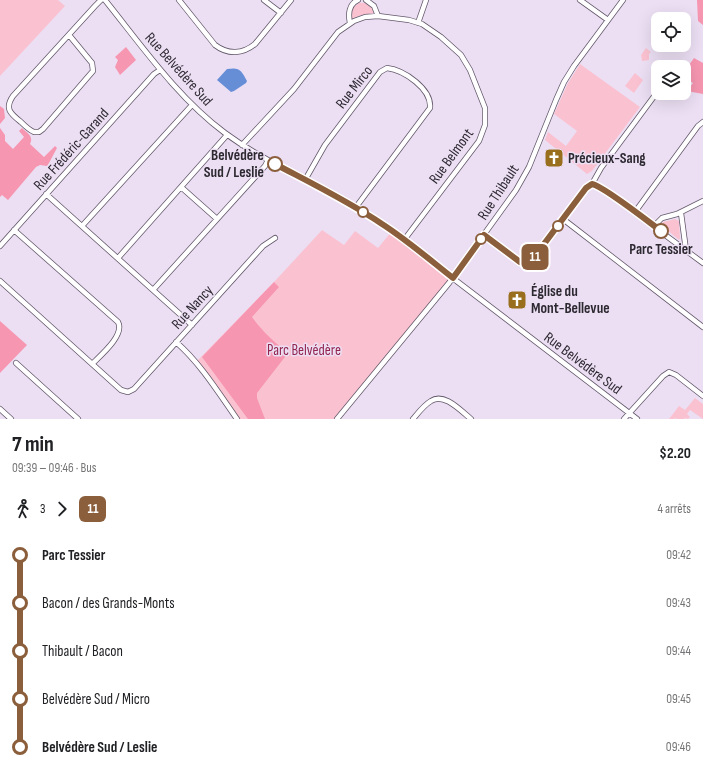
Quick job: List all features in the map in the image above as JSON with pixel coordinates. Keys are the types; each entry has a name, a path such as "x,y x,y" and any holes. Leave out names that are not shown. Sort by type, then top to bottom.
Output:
{"street":[{"path":"69,35 92,63 93,71 39,132 32,131 11,114 9,108 10,101 13,96 101,0"},
{"name":"Rue Belvédère Sud","path":"105,0 160,70 192,105 227,135 268,160 356,208 382,224 638,419"},
{"path":"179,0 215,45 223,50 240,52 252,47 282,13 291,0"},
{"path":"264,0 282,13"},
{"path":"350,23 350,8 352,4 358,0"},
{"path":"366,0 374,6 378,16"},
{"path":"418,23 426,0"},
{"path":"580,0 608,20"},
{"name":"Rue Thibault","path":"337,419 453,278 516,190 523,179 564,82 574,66 623,0"},
{"name":"Rue Belmont","path":"242,145 294,89 333,38 342,28 350,23 365,17 378,16 418,23 430,29 456,50 464,60 470,70 484,103 486,120 478,141 404,240"},
{"name":"Rue Mirco","path":"305,180 325,144 380,72 387,68 395,69 405,74 416,82 424,92 430,102 430,108 356,208"},
{"name":"Rue Frédéric-Garand","path":"0,246 154,74 160,70"},
{"path":"484,235 516,260 524,263 532,260 586,188 592,184 601,168 651,100"},
{"path":"82,226 192,105"},
{"path":"635,212 698,126 703,122"},
{"path":"118,258 227,135"},
{"path":"153,290 265,166 268,160"},
{"path":"592,184 597,185 635,212 703,263"},
{"path":"181,187 217,219"},
{"path":"46,194 192,325"},
{"path":"654,226 662,218 681,213 703,201"},
{"path":"681,213 686,250"},
{"path":"563,219 703,327"},
{"path":"0,281 92,364 119,333 120,326 118,322 14,230"},
{"name":"Rue Nancy","path":"92,364 121,390 126,392 134,389 263,246 275,238"},
{"path":"176,342 206,374 237,419"},
{"path":"16,363 78,419"},
{"path":"624,419 668,372 676,375 703,396"},
{"path":"413,419 429,402 436,399 442,399 451,404 471,419"},
{"path":"0,409 11,419"}],"green space":[{"path":"0,0 58,0 65,6 0,76"},
{"path":"359,3 369,5 374,13 351,19 352,10"},
{"path":"646,48 651,52 649,54 649,60 642,61 641,55"},
{"path":"580,64 640,107 592,171 587,174 545,140 548,132 566,146 577,131 554,114 568,83"},
{"path":"635,73 643,80 634,93 625,86"},
{"name":"Parc Tessier","path":"675,219 679,221 679,240 661,225 663,222"},
{"name":"Parc Belvédère","path":"322,230 344,245 355,231 378,248 392,231 453,278 337,419 237,419 196,362"},
{"path":"695,398 703,404 703,419 690,410 687,414 690,417 688,419 669,419 679,406 685,410"}],"shaded area":[{"path":"697,0 703,0 703,25 698,21"},
{"path":"126,47 136,60 120,75 115,67 118,60 115,57"},
{"path":"694,58 703,63 703,94 691,92 691,86 693,83 691,82 691,62"},
{"path":"0,106 4,109 5,118 0,124"},
{"path":"0,128 5,135 5,141 13,149 24,137 19,131 22,128 31,137 30,144 44,157 55,146 57,148 47,166 40,165 36,167 8,200 2,195 0,197"},
{"path":"274,282 279,287 252,317 268,336 288,353 257,393 257,398 265,419 248,419 202,357"},
{"path":"0,321 27,345 0,373"}],"water":[{"path":"235,68 240,70 247,81 246,83 231,92 217,80 227,69"}],"bus line":[{"name":"11","path":"275,164 344,200 370,216 453,278 484,235 516,260 524,263 532,260 586,188 592,184 597,185 661,231"}],"place":[{"name":"Précieux-Sang","path":"554,158"},
{"name":"Belvédère Sud / Leslie","path":"275,164"},
{"name":"Parc Tessier","path":"661,231"},
{"name":"Église du Mont-Bellevue","path":"517,300"}]}
